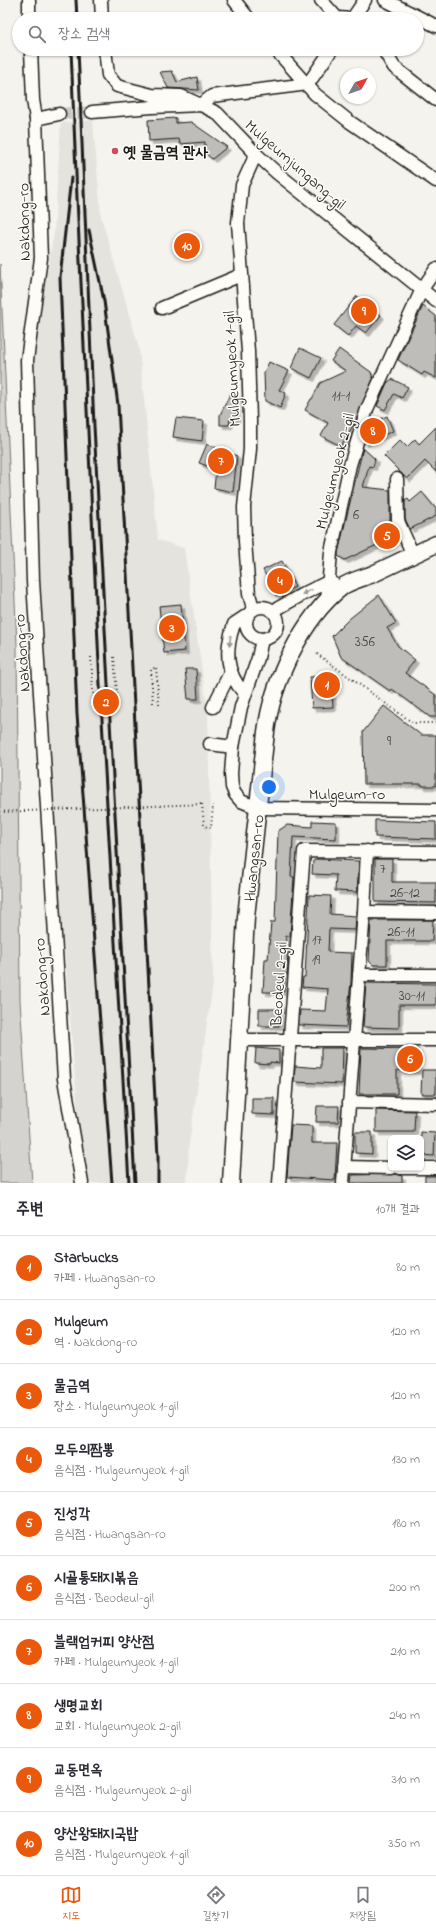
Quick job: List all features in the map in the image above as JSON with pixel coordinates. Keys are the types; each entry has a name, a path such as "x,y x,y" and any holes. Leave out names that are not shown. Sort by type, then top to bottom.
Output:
{"main road":[{"name":"Hwangsan-ro","path":"231,1183 246,917 268,711 278,680 294,647 327,602 336,584 436,545"}],"street":[{"path":"29,0 30,12"},
{"path":"101,0 102,12"},
{"path":"234,0 243,12"},
{"path":"321,0 332,12"},
{"path":"357,12 365,0"},
{"path":"385,0 409,12"},
{"path":"424,20 436,26"},
{"name":"Nakdong-ro","path":"31,56 33,100 36,119 41,258 27,360 33,581 64,1079 82,1183"},
{"name":"Mulgeumjungang-gil","path":"106,56 108,75 117,86 152,95 181,96 217,113 256,154 436,301"},
{"path":"282,56 308,84 315,94 350,122 436,181"},
{"path":"92,112 201,105 212,96 308,84 327,56"},
{"path":"387,56 394,67 436,100"},
{"path":"36,119 60,114"},
{"name":"Mulgeumyeok 1-gil","path":"250,612 244,541 244,507 250,449 248,351 238,223 239,202 242,185 256,154"},
{"name":"Mulgeumyeok 2-gil","path":"336,584 330,552 350,465 367,409 422,289 436,269"},
{"path":"162,308 241,275"},
{"path":"397,479 398,521 413,555"},
{"path":"273,611 305,593 336,584"},
{"path":"244,693 236,684 230,672 228,654 230,636 234,624 250,612 264,606 273,611 278,621 275,631 267,638 257,638 248,632 246,627 250,612"},
{"path":"258,808 241,801 235,794 232,787 233,747 244,693 258,658 262,639"},
{"path":"213,707 230,672"},
{"path":"210,744 233,747"},
{"name":"Mulgeum-ro","path":"258,808 436,810"},
{"name":"Beodeul 2-gil","path":"279,1183 291,1040 304,851 436,852"},
{"path":"343,1183 364,912 367,851"},
{"path":"364,912 436,913"},
{"path":"359,975 436,975"},
{"path":"239,1040 436,1040"},
{"path":"349,1102 436,1104"},
{"path":"344,1167 388,1168"},
{"path":"424,1168 436,1168"}],"path":[{"path":"317,654 413,723 436,723"},
{"path":"91,657 94,705"},
{"path":"114,658 118,704"},
{"path":"153,703 151,670 156,667 159,705"},
{"path":"0,812 202,804 204,826 211,828 213,805"}],"shaded area":[{"path":"93,120 101,216 139,348 158,540 184,548 208,713 213,984 189,1144 187,1183 84,1183 53,818 28,381 54,233 61,123"},
{"path":"0,264 17,646 20,1000 32,1183 0,1183"}],"building":[{"path":"172,71 177,82 197,77 199,90 168,88 160,72"},
{"path":"176,118 176,123 191,122 227,147 212,159 205,153 205,142 180,144 179,139 149,141 148,120"},
{"path":"357,296 381,315 366,333 356,326 348,336 334,325"},
{"path":"423,306 436,316 436,378 424,372 422,375 398,360"},
{"path":"300,348 321,358 311,378 291,368"},
{"path":"339,349 371,372 373,379 355,422 341,446 321,436 328,423 305,410 320,383 346,371 331,361"},
{"path":"269,362 289,371 279,390 286,393 280,408 265,401 264,373"},
{"path":"392,379 408,387 402,398 394,394 385,410 377,406 387,383"},
{"path":"230,394 237,394 236,419 230,419 229,425 220,425 220,415"},
{"path":"387,416 393,431 364,443 370,424"},
{"path":"176,418 204,421 202,441 173,437"},
{"path":"436,427 436,472 425,461 407,479 384,456 400,440 407,447 415,439 419,444"},
{"path":"207,444 237,456 233,492 214,488 216,469 199,463"},
{"path":"363,448 375,459 373,467 369,466 363,487 390,490 390,521 396,536 345,560 338,556 338,553"},
{"path":"422,492 436,509 436,516 410,529 405,519 405,501 408,499 410,502"},
{"path":"282,561 295,587 276,596 263,570"},
{"path":"379,595 396,623 387,628 398,646 415,660 405,673 436,695 436,717 430,717 392,689 390,691 341,657 332,636 349,619"},
{"path":"181,604 185,651 164,653 159,606"},
{"path":"185,669 196,669 198,699 188,699"},
{"path":"331,676 333,707 312,708 310,677"},
{"path":"384,706 421,735 436,735 436,786 422,786 422,784 364,784 363,732"},
{"path":"375,820 436,822 436,839 375,837"},
{"path":"312,821 336,822 336,839 293,837 291,877 294,877 290,936 286,936 288,967 287,974 284,974 284,992 263,992 265,959 268,959 271,922 275,922 278,831 287,825 312,827"},
{"path":"317,859 359,861 357,892 335,891 336,875 312,874 313,861"},
{"path":"375,859 392,859 392,882 436,882 436,903 375,902"},
{"path":"309,895 331,896 330,914 356,916 355,930 329,929 328,952 352,953 351,982 346,1027 299,1025 300,1010 326,1011 328,989 302,987 303,977 305,977"},
{"path":"371,920 433,920 432,941 387,941 387,965 373,965 369,961"},
{"path":"366,983 436,984 436,1005 399,1005 399,1028 363,1027"},
{"path":"259,1009 279,1009 279,1026 259,1026"},
{"path":"256,1048 279,1050 279,1063 255,1063"},
{"path":"321,1048 343,1048 342,1084 294,1082 295,1066 321,1068"},
{"path":"361,1048 418,1049 417,1071 397,1070 397,1094 359,1094"},
{"path":"422,1070 436,1070 436,1094 421,1094"},
{"path":"252,1098 274,1098 274,1115 252,1114"},
{"path":"317,1106 339,1106 338,1122 316,1122"},
{"path":"376,1110 415,1111 414,1132 376,1132"},
{"path":"291,1125 312,1126 312,1143 337,1143 335,1180 287,1177"},
{"path":"355,1132 372,1132 372,1154 355,1153"},
{"path":"421,1132 435,1133 434,1156 424,1155 424,1135 421,1135"},
{"path":"395,1174 402,1176 402,1183 351,1183 352,1175"},
{"path":"425,1176 436,1176 436,1183 425,1183"}],"tunnel":[{"path":"59,114 92,112"}],"railway":[{"path":"76,0 77,12"},
{"path":"71,56 100,685 129,1183"},
{"path":"78,56 94,426 135,1183"},
{"path":"71,178 60,277 77,714 112,1183"},
{"path":"89,230 104,301 118,405 158,1156 158,1183"}],"place":[{"name":"옛 물금역 관사","path":"115,151"},
{"name":"양산왕돼지국밥","path":"187,246"},
{"name":"교동면옥","path":"364,311"},
{"name":"생명교회","path":"373,431"},
{"name":"블랙업커피 양산점","path":"221,461"},
{"name":"진성각","path":"387,536"},
{"name":"모두의짬뽕","path":"280,581"},
{"name":"물금역","path":"172,628"},
{"name":"Starbucks","path":"327,685"},
{"name":"Mulgeum","path":"106,702"},
{"name":"시골통돼지볶음","path":"410,1059"}]}
